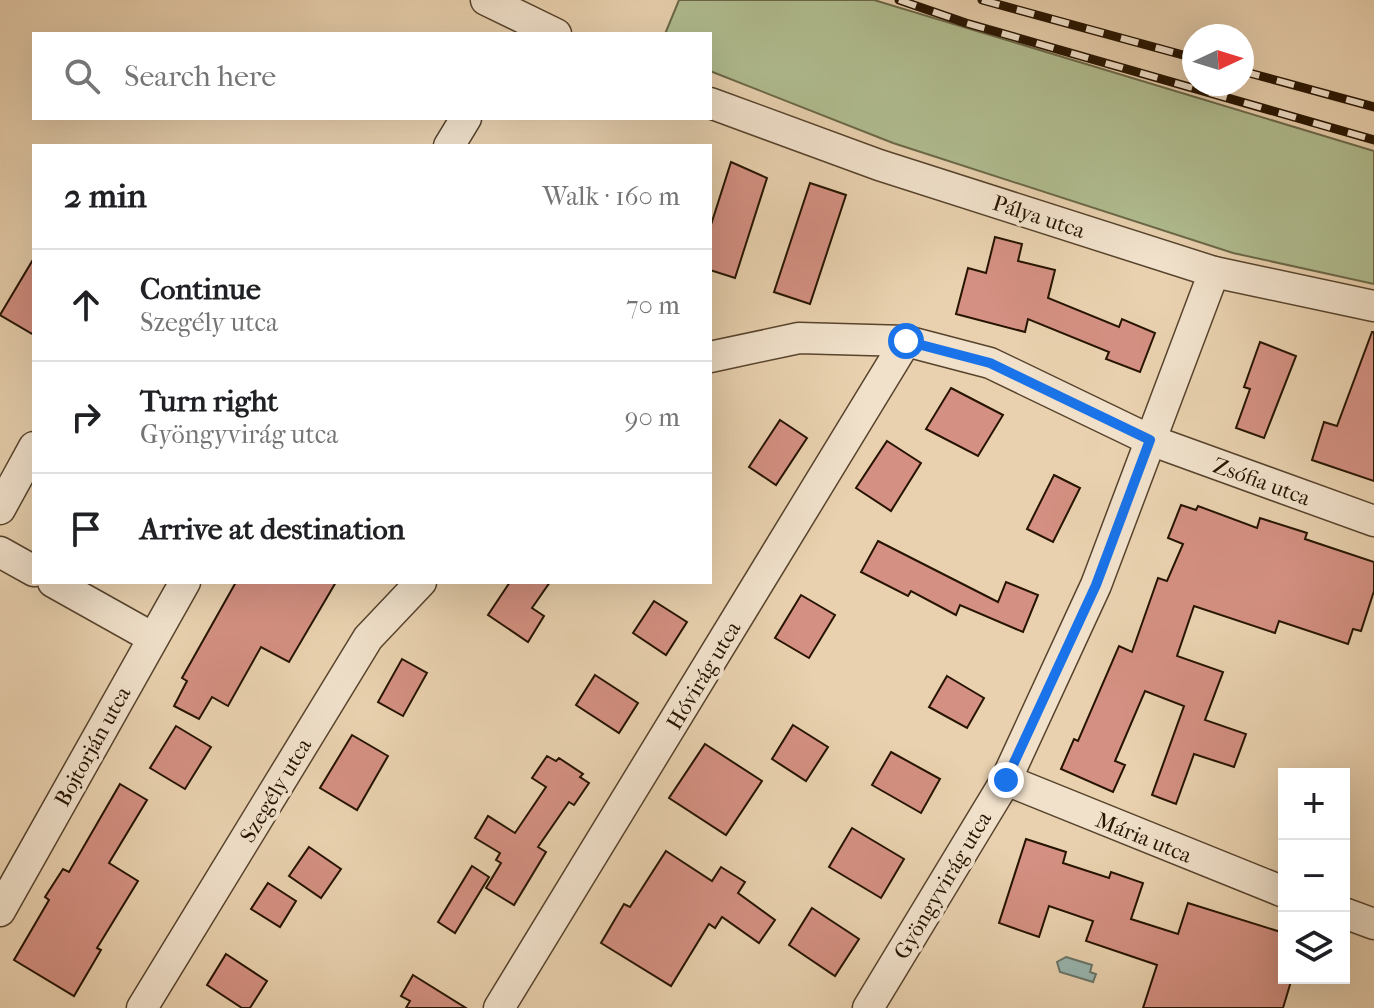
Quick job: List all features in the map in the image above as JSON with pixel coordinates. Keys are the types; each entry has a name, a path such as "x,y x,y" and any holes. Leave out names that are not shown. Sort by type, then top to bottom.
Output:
{"street":[{"path":"486,0 523,27 547,32"},
{"name":"Pálya utca","path":"712,104 879,165 1214,272 1374,306"},
{"path":"450,144 465,120"},
{"name":"Gyöngyvirág utca","path":"868,1008 1006,780 1096,585 1214,272"},
{"path":"712,357 799,338 906,341 990,363 1150,440"},
{"name":"Hóvirág utca","path":"499,1008 906,341"},
{"name":"Zsófia utca","path":"1150,440 1374,521"},
{"path":"0,509 32,451"},
{"path":"0,552 32,570"},
{"path":"57,584 153,638"},
{"name":"Bojtorján utca","path":"3,896 184,584"},
{"name":"Szegély utca","path":"142,1008 368,638 419,584"},
{"name":"Mária utca","path":"1006,780 1278,890"},
{"path":"1350,915 1374,924"}],"green space":[{"path":"679,0 874,0 1182,93 1182,96 1192,96 1374,151 1374,284 1233,253 893,143 712,72 712,32 666,32"}],"water":[{"path":"1066,957 1092,965 1090,972 1096,974 1093,982 1060,972 1057,962"}],"building":[{"path":"731,162 767,178 735,278 712,271 712,222"},
{"path":"810,183 846,195 810,304 774,292"},
{"path":"995,237 1022,244 1018,261 1055,270 1048,298 1119,327 1122,319 1155,333 1140,372 1106,359 1109,352 1028,319 1025,332 956,314 968,268 986,273"},
{"path":"32,261 32,334 0,315"},
{"path":"1372,332 1374,481 1312,460 1324,422 1337,426"},
{"path":"1260,342 1296,356 1264,438 1236,428 1250,389 1244,387"},
{"path":"951,388 1003,415 978,456 926,429"},
{"path":"780,420 807,438 776,485 749,467"},
{"path":"887,441 921,463 891,511 856,488"},
{"path":"1054,475 1080,488 1053,542 1027,529"},
{"path":"1181,505 1196,510 1198,506 1257,528 1260,518 1307,533 1305,539 1374,562 1374,591 1361,631 1353,629 1348,644 1279,621 1275,633 1194,606 1177,656 1223,672 1205,720 1246,734 1234,767 1194,754 1176,804 1152,795 1184,706 1145,691 1115,761 1125,765 1113,792 1061,769 1074,739 1078,741 1119,646 1132,652 1158,578 1167,581 1183,544 1168,538"},
{"path":"878,541 998,602 1006,582 1038,595 1023,632 960,605 956,615 911,591 908,596 861,572"},
{"path":"235,584 335,584 289,662 261,647 228,706 212,697 199,719 174,706 187,681 182,678"},
{"path":"509,584 549,584 532,608 544,616 528,642 488,615"},
{"path":"801,595 835,615 809,658 775,638"},
{"path":"654,601 687,622 666,655 633,633"},
{"path":"402,659 427,673 403,716 378,702"},
{"path":"595,675 638,703 619,733 576,705"},
{"path":"947,676 984,698 967,728 929,707"},
{"path":"793,725 828,747 806,781 772,759"},
{"path":"176,726 211,747 185,789 150,768"},
{"path":"352,735 388,756 357,810 320,788"},
{"path":"705,744 762,781 726,835 669,798"},
{"path":"891,752 940,779 921,813 872,785"},
{"path":"547,756 556,761 559,758 583,774 580,777 589,783 574,805 569,802 538,847 546,852 514,905 486,888 501,863 496,860 500,853 475,838 488,816 515,833 546,787 532,778"},
{"path":"120,784 147,800 109,863 138,881 97,948 101,950 74,996 14,960 49,900 45,897 63,869 69,872"},
{"path":"852,828 904,859 881,898 829,867"},
{"path":"1026,839 1066,852 1063,863 1109,878 1111,872 1143,883 1131,919 1178,934 1188,903 1278,931 1278,984 1290,984 1283,1008 1143,1008 1157,965 1086,941 1093,921 1049,906 1039,937 999,923"},
{"path":"309,847 341,869 321,898 289,876"},
{"path":"666,851 712,881 721,867 745,882 738,893 775,920 759,943 722,917 715,928 709,924 671,986 601,943 624,904 630,907"},
{"path":"472,866 489,877 455,933 438,922"},
{"path":"268,883 296,901 280,927 251,909"},
{"path":"812,908 859,939 835,976 789,945"},
{"path":"226,954 267,981 250,1008 242,1008 207,985"},
{"path":"413,975 466,1008 406,1008 410,1001 401,996"}],"railway":[{"path":"899,0 966,23 1374,140"},
{"path":"982,0 1182,55"},
{"path":"1254,74 1374,107"}],"route":[{"path":"906,341 990,363 1150,440 1096,585 1006,780"}]}
